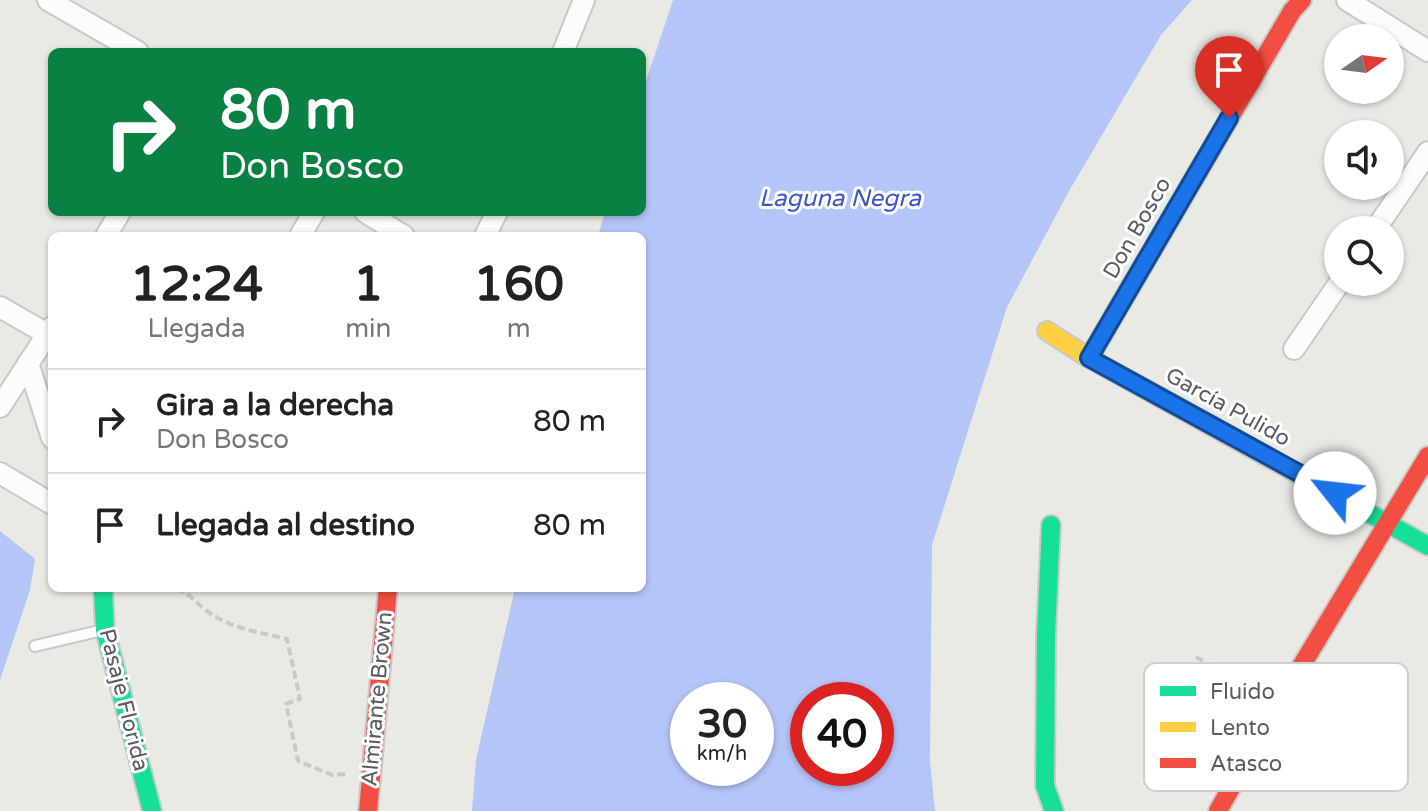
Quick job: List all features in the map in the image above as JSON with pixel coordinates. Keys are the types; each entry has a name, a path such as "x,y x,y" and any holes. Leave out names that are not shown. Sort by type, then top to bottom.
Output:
{"street":[{"path":"48,0 131,48"},
{"path":"565,48 584,0"},
{"name":"Don Bosco","path":"1089,358 1292,11 1302,0"},
{"path":"1347,0 1428,51"},
{"path":"1385,216 1428,152"},
{"path":"372,216 398,232"},
{"path":"1294,349 1330,296"},
{"path":"0,307 48,332"},
{"name":"García Pulido","path":"1047,331 1089,358 1428,546"},
{"path":"0,407 48,336"},
{"path":"28,363 48,426"},
{"path":"1303,663 1428,456"},
{"path":"0,473 48,502"},
{"path":"1051,525 1046,635 1045,786 1054,811"},
{"name":"Pasaje Florida","path":"103,592 105,630 152,811"},
{"name":"Almirante Brown","path":"368,811 388,592"},
{"path":"1218,811 1229,791"}],"lane":[{"path":"35,646 105,630"}],"path":[{"path":"186,592 212,615 239,627 287,639 300,699 286,704 298,761 332,775 370,771"},
{"path":"1196,657 1207,663"}],"water":[{"name":"Laguna Negra","path":"673,0 1192,0 1161,35 1069,191 1007,307 932,545 930,761 935,811 472,811 476,760 514,592 646,592 646,232 599,232 604,216 646,216 646,81"},
{"path":"0,531 35,559 30,590 0,680"}],"traffic: fast":[{"path":"1340,497 1428,546"},
{"path":"1051,525 1046,635 1045,786 1054,811"},
{"path":"103,592 105,630 152,811"}],"traffic: slow":[{"path":"1047,331 1089,358 1340,497"}],"traffic: jam":[{"path":"1089,358 1292,11 1302,0"},
{"path":"1303,663 1428,456"},
{"path":"368,811 388,592"},
{"path":"1218,811 1229,791"}],"route":[{"path":"1229,118 1089,358 1335,493"}]}
